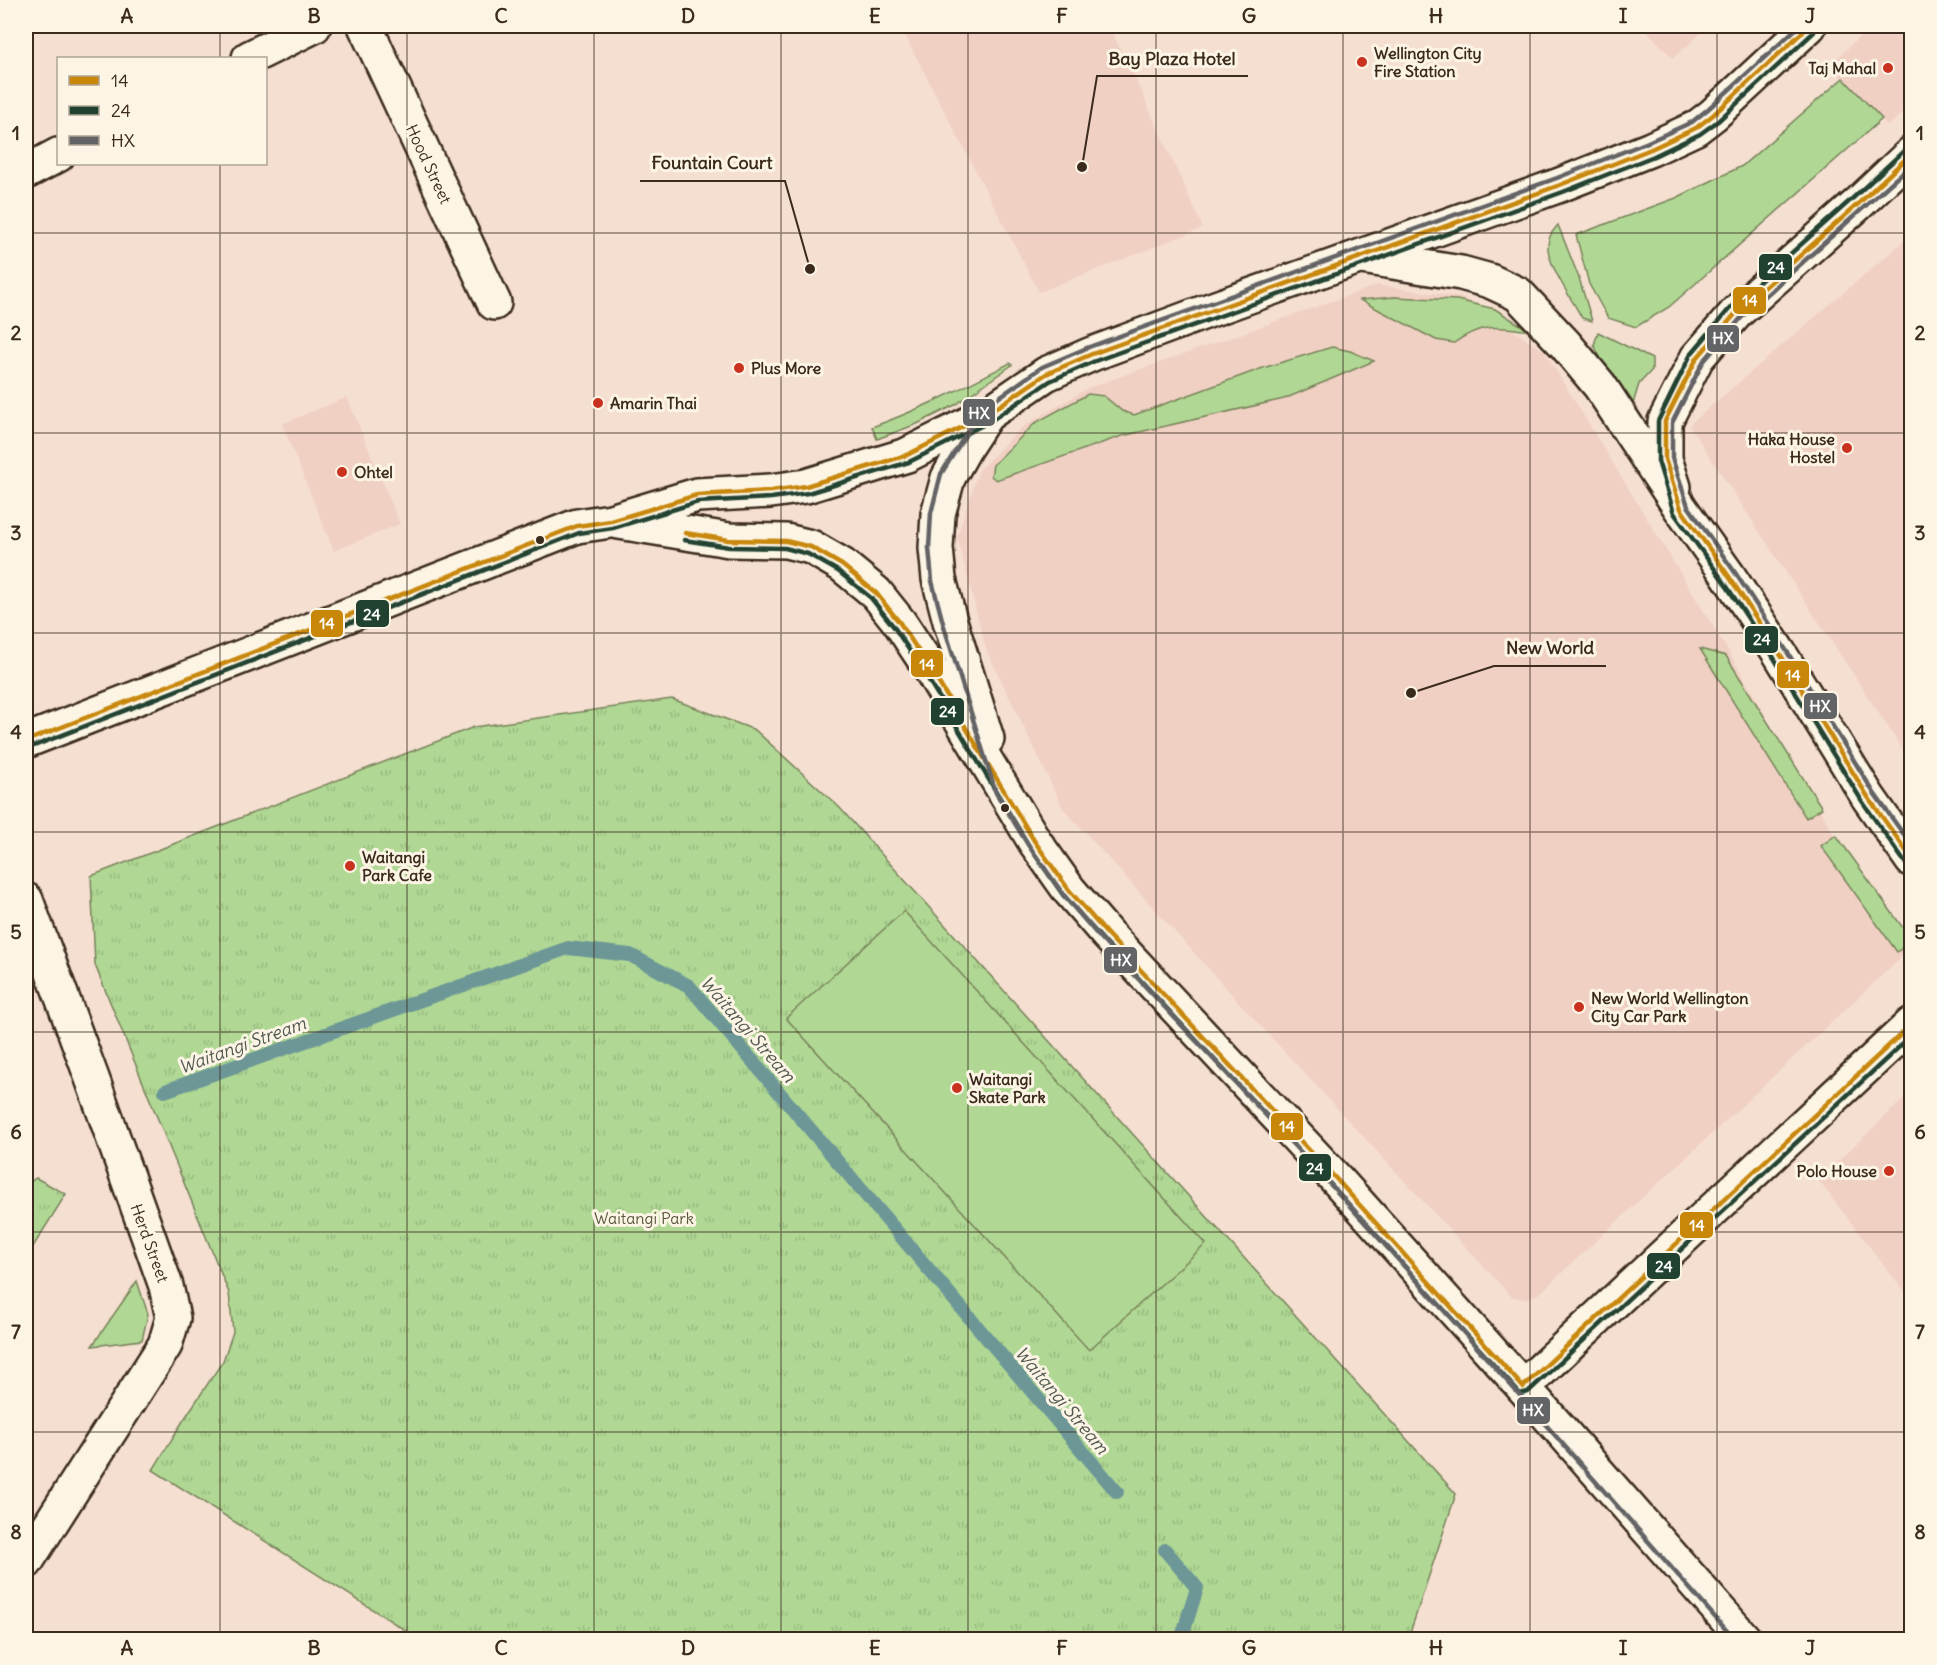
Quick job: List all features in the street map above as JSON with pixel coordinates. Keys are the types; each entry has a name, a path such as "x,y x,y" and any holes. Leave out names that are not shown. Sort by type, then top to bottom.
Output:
{"main road":[{"path":"251,57 314,26"},
{"name":"Hood Street","path":"364,26 494,303"},
{"path":"26,741 577,526 611,521 698,495 771,491 806,486 907,455 986,415 1046,374 1092,354 1560,185 1652,149 1696,128 1713,115 1809,26"},
{"path":"1681,509 1665,459 1665,421 1697,358 1737,312 1858,204 1911,153"},
{"path":"26,172 57,156"},
{"path":"1360,257 1461,273 1490,281 1518,294 1565,344 1600,386 1754,614 1868,797 1908,850"},
{"path":"986,415 948,478 938,514 936,548 939,579 950,621 1003,790"},
{"path":"611,521 729,540 786,541 811,547 842,565 876,593 900,623 931,670 1035,842 1069,890 1107,934 1339,1182 1745,1640"},
{"name":"Herd Street","path":"26,900 166,1286 172,1318 165,1344 26,1562"},
{"path":"1523,1387 1911,1024"}],"shaded area":[{"path":"900,26 1108,26 1130,67 1203,228 1039,292"},
{"path":"1642,26 1709,26 1673,58"},
{"path":"1871,26 1911,26 1911,105 1888,126 1830,65"},
{"path":"1911,235 1911,756 1905,753 1689,425"},
{"path":"1378,285 1464,298 1544,351 1733,659 1904,955 1540,1293 1526,1299 1512,1297 1244,1008 1063,808 986,649 957,536 979,470 1022,427 1088,388"},
{"name":"Ohtel","path":"347,397 400,524 334,551 282,424"},
{"path":"1911,1092 1911,1300 1818,1180"}],"green space":[{"path":"1843,78 1882,119 1669,307 1636,327 1608,318 1589,284 1576,235 1676,198 1742,166"},
{"path":"1558,225 1579,278 1592,321 1582,318 1561,282 1549,254 1548,243"},
{"path":"1394,297 1457,300 1495,309 1530,331 1490,328 1464,336 1454,343 1436,340 1360,300"},
{"path":"1598,332 1652,359 1652,370 1639,384 1633,404 1624,404 1594,345"},
{"path":"1332,347 1350,351 1374,361 1284,399 1122,436 996,480 991,476 993,465 1035,423 1088,394 1104,396 1122,411 1134,415 1263,368"},
{"path":"1010,363 1012,365 955,405 917,424 877,439 872,427 925,406"},
{"path":"1700,649 1726,656 1822,808 1806,818"},
{"name":"Waitangi Park","path":"672,699 755,730 839,807 1456,1494 1408,1639 419,1639 153,1470 223,1361 233,1332 229,1293 95,965 91,876 474,727"},
{"path":"1836,835 1911,939 1897,952 1821,846"},
{"name":"Waitangi Skate Park","path":"904,911 1206,1244 1089,1350 786,1018"},
{"path":"36,1178 66,1194 26,1258 26,1185"},
{"path":"137,1281 148,1314 142,1340 92,1346"}],"waterway":[{"name":"Waitangi Stream","path":"165,1091 568,948 630,955 689,986 1117,1492"},
{"name":"Waitangi Stream","path":"1165,1550 1197,1588 1181,1640"}],"transit line":[{"name":"HX","path":"1735,1640 1333,1187 1101,939 1063,894 996,793 943,623 932,581 929,548 931,513 941,474 981,410 1042,367 1089,347 1557,178 1648,142 1692,122 1799,26"},
{"name":"14","path":"26,741 577,526 611,521 697,495 771,491 806,486 907,455 986,415 1046,374 1092,354 1560,185 1651,149 1696,128 1809,26"},
{"name":"24","path":"29,748 579,533 613,528 698,502 771,498 808,493 909,462 989,422 1050,381 1095,361 1563,192 1654,156 1700,134 1718,121 1814,32"},
{"name":"24","path":"1906,864 1862,801 1774,658 1722,579 1674,513 1658,461 1658,421 1691,354 1731,307 1907,148"},
{"name":"14","path":"1912,153 1737,312 1697,358 1665,421 1665,459 1681,509 1728,575 1780,654 1868,797 1912,859"},
{"name":"HX","path":"1912,164 1742,317 1703,362 1672,423 1672,458 1688,506 1734,571 1786,650 1874,793 1912,846"},
{"name":"14","path":"685,533 729,540 786,541 811,547 842,565 876,593 900,623 931,670 1035,842 1069,890 1107,934 1339,1182 1523,1387 1912,1024"},
{"name":"24","path":"684,540 729,547 785,548 808,554 838,571 871,598 894,627 925,674 1029,846 1063,895 1333,1187 1520,1394 1528,1392 1912,1035"}],"place":[{"name":"Wellington City Fire Station","path":"1362,62"},
{"name":"Taj Mahal","path":"1888,68"},
{"name":"Bay Plaza Hotel","path":"1082,167"},
{"name":"Fountain Court","path":"810,269"},
{"name":"Plus More","path":"739,368"},
{"name":"Amarin Thai","path":"598,403"},
{"name":"Haka House Hostel","path":"1847,448"},
{"name":"Ohtel","path":"342,472"},
{"name":"New World","path":"1411,693"},
{"name":"Waitangi Park Cafe","path":"350,866"},
{"name":"New World Wellington City Car Park","path":"1579,1007"},
{"name":"Waitangi Skate Park","path":"957,1088"},
{"name":"Polo House","path":"1889,1171"}]}
